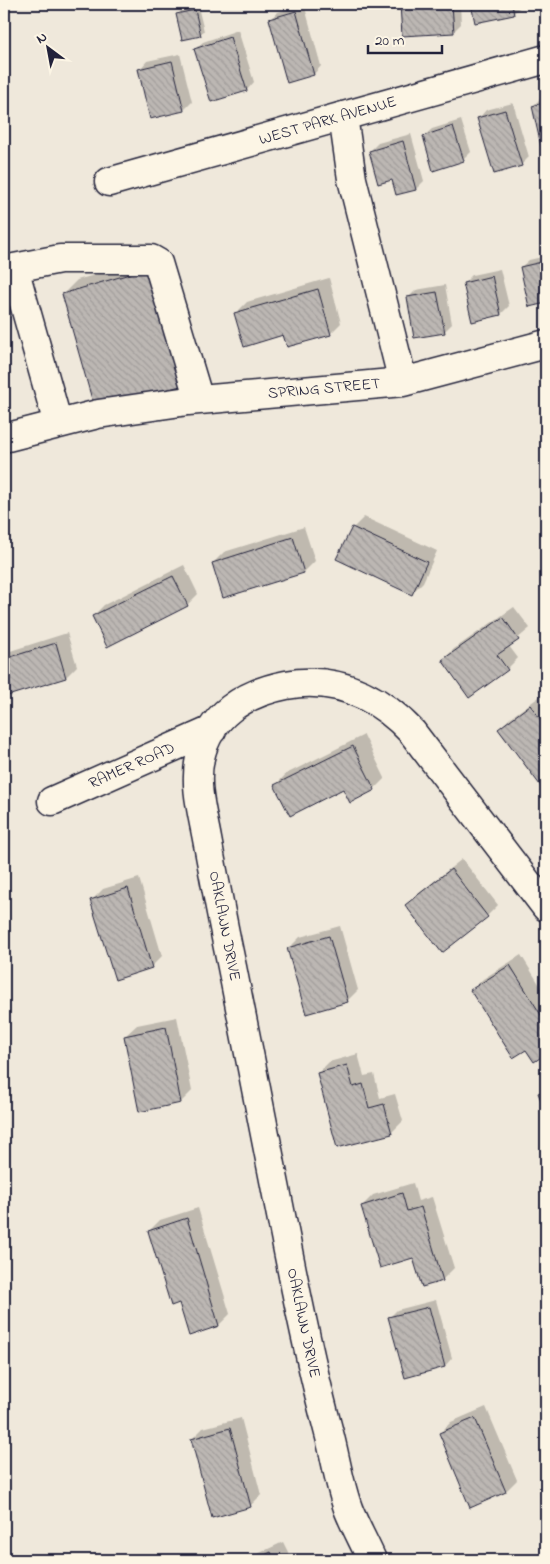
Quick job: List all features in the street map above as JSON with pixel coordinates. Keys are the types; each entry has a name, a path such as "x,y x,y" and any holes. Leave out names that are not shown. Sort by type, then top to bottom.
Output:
{"street":[{"name":"WEST PARK AVENUE","path":"109,182 546,59"},
{"path":"343,116 352,179 402,382"},
{"path":"58,424 14,268 52,260 151,259 158,263 199,400"},
{"name":"SPRING STREET","path":"4,438 98,414 199,400 402,382 546,344"},
{"name":"OAKLAWN DRIVE","path":"372,1560 349,1509 314,1378 297,1299 197,781 204,745 212,730 228,710 247,697 268,689 294,684 322,683 349,689 374,700 397,716 412,732 546,907"},
{"name":"RAMER ROAD","path":"52,801 212,730"}],"building":[{"path":"400,4 452,4 454,33 402,36"},
{"path":"471,4 512,4 514,15 475,23"},
{"path":"195,10 201,36 182,40 176,14"},
{"path":"296,11 314,75 287,83 269,19"},
{"path":"230,37 247,91 211,102 194,49"},
{"path":"172,61 184,111 150,119 138,69"},
{"path":"546,102 546,145 541,146 532,106"},
{"path":"505,110 522,166 494,174 477,118"},
{"path":"453,126 464,161 433,171 423,136"},
{"path":"403,141 416,190 396,195 392,180 378,184 369,151"},
{"path":"546,261 546,303 529,307 520,267"},
{"path":"150,268 184,385 95,410 62,294"},
{"path":"492,276 501,315 472,322 463,283"},
{"path":"318,289 331,335 287,347 283,335 244,347 234,313"},
{"path":"437,292 445,333 414,338 407,297"},
{"path":"352,527 427,562 412,595 336,559"},
{"path":"293,537 304,573 223,598 212,563"},
{"path":"173,576 188,606 107,647 92,616"},
{"path":"503,617 519,640 497,655 508,670 469,698 442,660"},
{"path":"56,643 66,678 4,697 4,659"},
{"path":"530,705 546,726 546,793 498,729"},
{"path":"353,746 375,790 350,803 343,789 290,816 274,785"},
{"path":"451,869 488,917 442,953 405,905"},
{"path":"128,888 152,968 115,980 90,900"},
{"path":"329,936 348,1002 306,1014 287,948"},
{"path":"510,965 546,1023 546,1054 534,1062 526,1050 513,1058 470,990"},
{"path":"166,1027 181,1103 139,1112 124,1036"},
{"path":"347,1065 353,1087 363,1084 369,1108 384,1104 392,1134 337,1148 317,1073"},
{"path":"546,1090 546,1113 538,1093"},
{"path":"402,1193 407,1211 421,1207 443,1281 422,1287 413,1258 380,1268 361,1206"},
{"path":"187,1218 219,1326 189,1336 179,1303 171,1306 148,1231"},
{"path":"429,1307 445,1367 405,1378 388,1317"},
{"path":"475,1418 506,1492 470,1508 439,1433"},
{"path":"230,1428 251,1507 212,1518 191,1439"},
{"path":"271,1552 275,1560 254,1560"}]}
